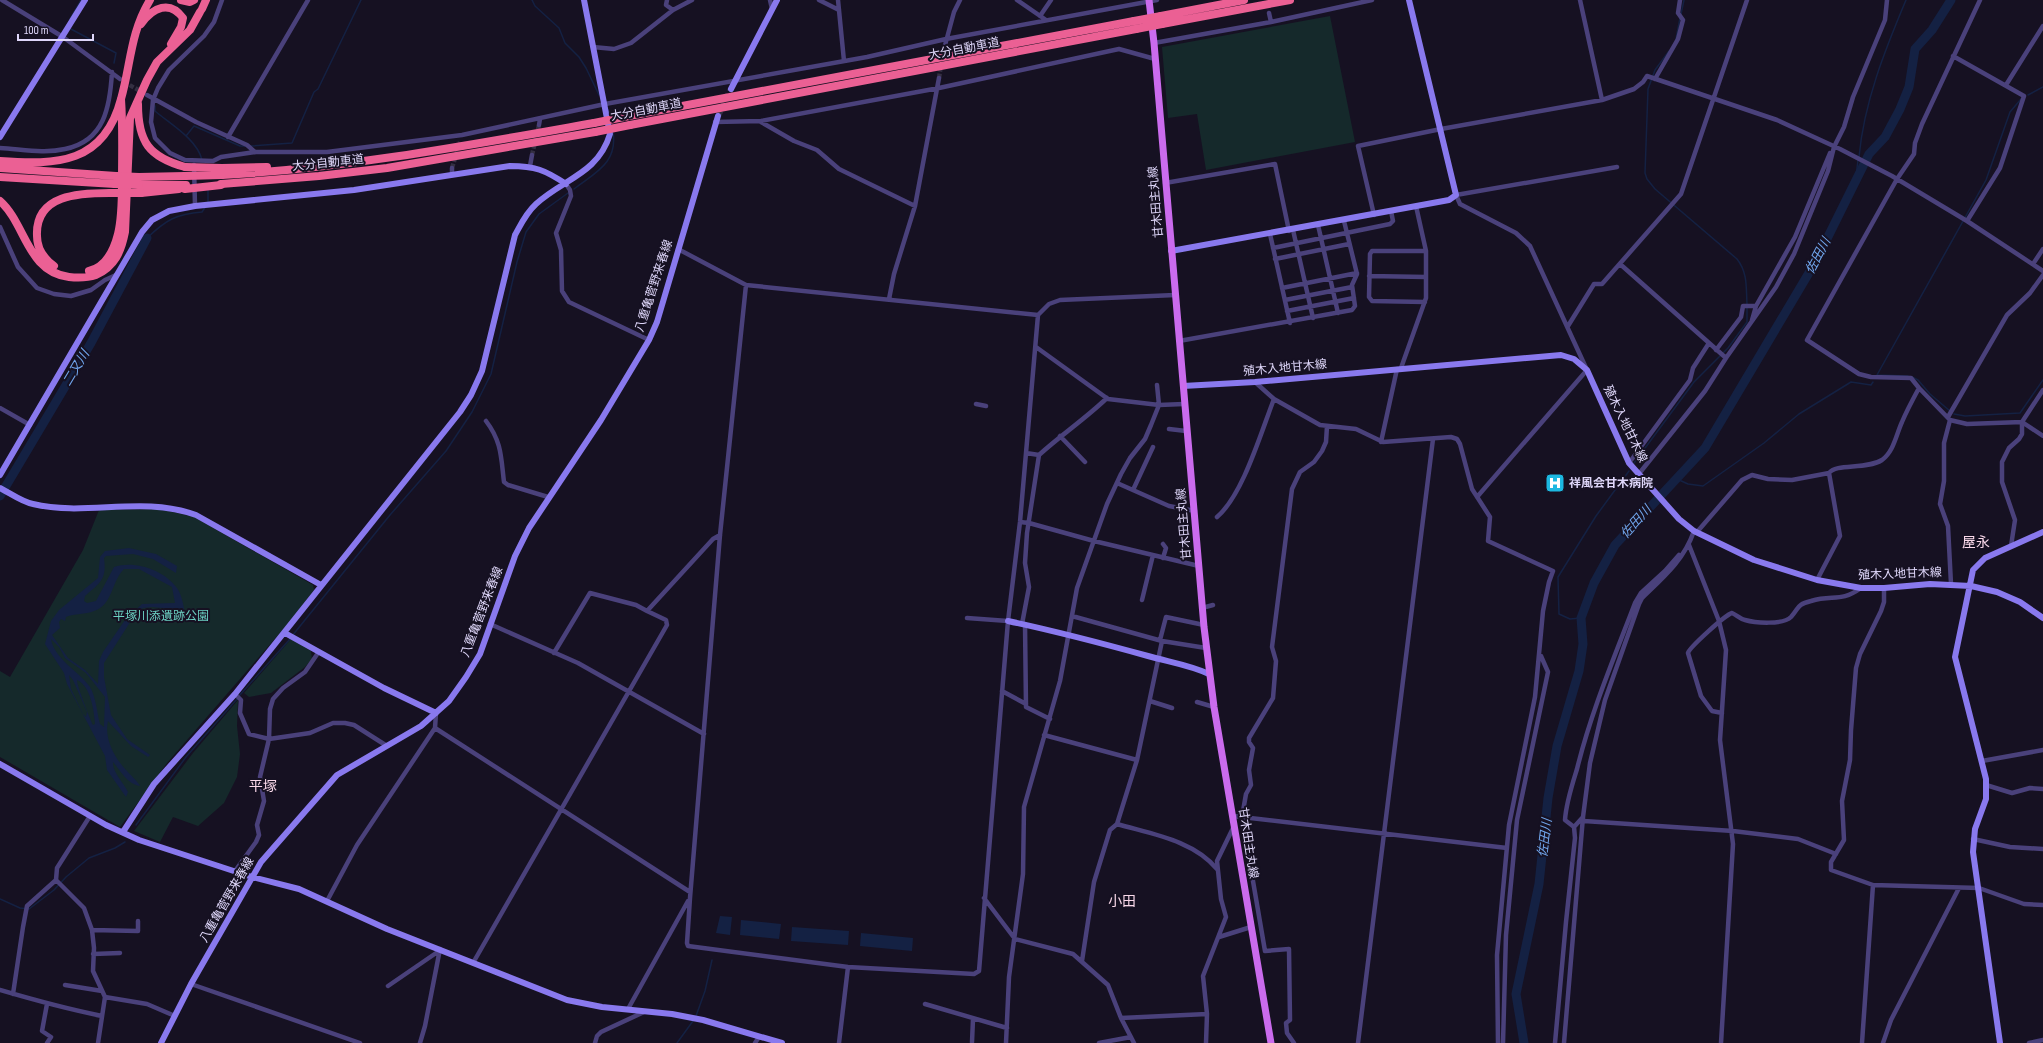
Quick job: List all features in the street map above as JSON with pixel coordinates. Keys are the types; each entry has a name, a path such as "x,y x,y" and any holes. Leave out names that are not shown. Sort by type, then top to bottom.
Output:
{"highway":[{"path":"0,161 42,163 72,158 83,154 109,130 121,99 129,56 140,16 150,0"},
{"path":"181,0 190,2 194,0"},
{"path":"0,201 14,219 35,258 51,271 62,276 78,278 92,276 112,265 120,252 125,232 130,118 157,62 190,30 206,0"},
{"name":"大分自動車道","path":"1162,20 1244,0"},
{"name":"大分自動車道","path":"0,177 185,183 386,159 594,123 630,120 1162,20 1290,0"},
{"path":"136,32 147,16 158,5 166,4 174,6 183,18 181,27 168,50"},
{"path":"121,99 123,132 122,202 118,234 112,250 101,266 95,270 82,273 59,271 46,260 38,248 36,230 41,212 55,201 83,193 110,193 141,193 185,183"},
{"path":"138,100 138,120 147,148 168,161 223,179"},
{"name":"大分自動車道","path":"223,179 319,176 388,168 595,132 630,120"},
{"name":"大分自動車道","path":"0,168 116,180"}],"main road":[{"name":"甘木田主丸線","path":"1149,1 1154,43 1186,431 1195,511 1202,608 1209,674 1271,1043"}],"street":[{"path":"2,0 63,37 120,79"},
{"path":"0,137 85,0"},
{"path":"222,0 214,22 193,49 169,70 158,88 153,100 151,122 155,138 170,152 185,160 194,162 213,161 226,156 255,152 327,152 462,135 605,104 844,61 946,39 1157,0"},
{"path":"228,137 308,0"},
{"path":"123,832 154,784 287,634 321,585 460,412 471,395 482,371 515,235 523,219 536,204 598,160 606,148 610,134 584,0"},
{"path":"667,0 666,5 673,10"},
{"path":"593,47 614,49 631,43 673,10 692,0"},
{"path":"770,0 772,9"},
{"path":"731,89 777,0"},
{"path":"819,0 839,10"},
{"path":"838,0 844,61"},
{"path":"944,50 946,39 960,0"},
{"path":"1017,0 1046,20"},
{"path":"1040,16 1051,0"},
{"path":"1154,43 1271,22 1372,0"},
{"path":"1408,0 1441,129 1456,195 1460,204 1516,233 1530,246 1587,370 1477,497"},
{"path":"1580,0 1602,100"},
{"path":"1652,78 1678,39 1683,20 1680,16 1680,0"},
{"path":"1568,326 1594,284 1602,284 1681,194 1747,0"},
{"path":"1752,322 1756,306 1795,237 1833,146 1844,128 1852,97 1885,20 1887,0"},
{"path":"1980,0 1953,56 1915,143 1914,154 1897,179 1807,340 1859,374 1871,377 1912,378 1919,388 1949,419 1966,424 2022,422 2043,436"},
{"path":"1269,13 1271,22"},
{"path":"2006,84 2043,26"},
{"path":"716,119 761,121 939,88 1119,49 1155,58"},
{"path":"1953,56 2006,84 2024,96 2000,168 1967,222"},
{"path":"0,148 65,150 86,140 96,132 105,116 110,96 112,72"},
{"path":"1374,215 1358,146 1441,129 1602,100 1634,89 1643,82 1646,76 1777,120 1840,149 1897,179 2043,271"},
{"path":"889,299 894,274 915,206 939,88 939,78"},
{"path":"147,96 246,145 255,152"},
{"path":"539,125 540,119"},
{"name":"八重亀菅野来春線","path":"161,1043 191,984 261,862 337,775 421,726 449,701 480,654 515,556 529,528 548,497 605,413 649,340 657,322 716,119"},
{"path":"761,121 794,141 817,150 839,169 915,206"},
{"path":"460,142 462,135"},
{"path":"1721,354 1752,322 1776,287 1794,254 1828,171 1833,146"},
{"path":"530,166 532,155"},
{"path":"194,162 195,206"},
{"path":"1165,183 1275,164 1291,230 1299,254 1313,318"},
{"path":"0,475 142,232 152,220 169,211 211,204 354,190 510,166 530,166 547,171 566,184 570,190 571,196 556,233 561,250 563,295 569,302 649,340"},
{"path":"1171,251 1374,215 1449,200 1456,195 1617,167"},
{"path":"452,168 452,175"},
{"path":"1816,186 1816,199"},
{"path":"1381,442 1399,368 1425,302 1426,252 1416,206"},
{"path":"1273,248 1390,224 1392,221 1391,211"},
{"path":"1179,342 1290,323 1338,313 1354,308 1352,287 1357,273 1344,220"},
{"path":"1318,225 1338,313"},
{"path":"0,227 18,267 37,288 54,294 71,296 90,290 118,274"},
{"path":"1270,234 1290,323"},
{"path":"1275,259 1350,244"},
{"path":"678,249 746,285 1038,315"},
{"path":"2033,264 2043,249"},
{"path":"1425,302 1372,301 1369,297 1369,276 1370,254 1372,251 1426,252"},
{"path":"1620,264 1721,354"},
{"path":"1282,288 1357,273"},
{"path":"1951,584 1948,526 1940,504 1944,481 1944,443 1949,419 2007,315 2030,293 2043,275"},
{"path":"1369,276 1426,277"},
{"path":"746,285 720,535 687,943 688,946 848,967 974,974 978,971 1008,621 1020,522 1038,315 1050,304 1060,300 1175,294"},
{"path":"1285,300 1352,287"},
{"path":"1287,311 1354,298"},
{"path":"1639,477 1705,391 1721,354 1741,317 1743,306 1756,306"},
{"path":"1629,463 1690,380 1693,368 1709,343"},
{"path":"1036,347 1107,398 1159,405 1184,404"},
{"name":"殖木入地甘木線","path":"1183,386 1255,382 1399,368 1561,355 1574,359 1587,370 1629,463 1639,477 1679,519 1696,532 1754,560 1817,580 1861,588 1884,588 1930,584 1971,586 1997,592 2020,602 2043,618"},
{"path":"1255,382 1274,399 1320,425 1356,429 1381,442 1451,437 1459,441 1472,489 1490,516 1489,543 1553,571 1549,582 1543,611 1535,697 1514,792 1506,848 1497,955 1498,1043"},
{"path":"1006,1043 1009,977 1023,874 1024,807 1060,681 1077,588 1117,483 1130,458 1145,439 1159,405 1157,385"},
{"path":"1555,1043 1566,922 1576,838 1574,827 1567,821 1566,816 1579,758 1606,675 1635,603 1641,593 1665,571 1689,545 1696,532 1742,480 1749,476 1792,480 1828,473 1837,468 1873,465 1883,459 1891,450 1899,428 1919,388"},
{"path":"2011,546 2015,520 2002,482 2002,462 2004,455 2009,448 2019,439 2022,434 2022,422 2043,390"},
{"path":"1050,719 1026,707 1023,624 1029,587 1025,563 1027,533 1030,523 1039,455 1060,436 1091,413 1107,398"},
{"path":"1217,517 1226,510 1237,492 1274,399"},
{"path":"976,404 986,406"},
{"path":"0,408 30,425"},
{"path":"486,422 493,430 499,443 504,482 508,485 548,497"},
{"path":"1294,1043 1287,1033 1286,1023 1290,1020 1289,948 1265,951 1242,817 1246,794 1251,785 1248,770 1253,748 1249,742 1249,738 1273,698 1276,661 1272,647 1292,489 1300,472 1314,462 1322,451 1326,442 1327,426"},
{"path":"1169,429 1186,431"},
{"path":"1060,436 1085,462"},
{"path":"1358,1043 1433,439"},
{"path":"1132,490 1153,447"},
{"path":"1026,453 1039,455"},
{"path":"1817,580 1840,536 1828,473"},
{"path":"1117,483 1168,506 1195,511"},
{"path":"0,488 32,504 59,508 160,506 178,508 196,515 321,585"},
{"path":"1022,495 1033,496"},
{"path":"1020,522 1030,523 1094,541 1199,566"},
{"path":"1019,532 1027,533"},
{"path":"2000,1043 1973,839 1986,799 1986,785 1982,761 1955,657 1974,570 1985,558 2043,532"},
{"path":"647,611 713,539 720,535"},
{"path":"1162,544 1166,548 1163,558"},
{"path":"1689,545 1718,621 1726,650 1721,751 1733,831 1721,1043"},
{"path":"1564,1043 1583,817 1590,763 1605,700 1642,598 1669,573 1685,549"},
{"path":"1142,600 1153,555"},
{"path":"1722,713 1712,711 1701,696 1688,653 1690,648 1700,641 1718,621 1732,613 1746,620 1766,623 1786,620 1801,604 1825,597 1841,599 1851,595 1861,588"},
{"path":"1884,588 1884,602 1881,611 1860,654 1856,668 1850,730 1850,760 1842,801 1844,840 1830,865 1831,870 1872,885 1979,888 2024,904 2043,905"},
{"path":"474,963 629,693 667,624 666,620 636,605 590,593 554,653"},
{"path":"1202,608 1213,604"},
{"path":"1072,616 1161,640 1206,648"},
{"path":"1082,961 1094,882 1110,830 1117,824 1137,760 1166,617 1204,624"},
{"path":"967,618 1008,621 1068,634 1193,667 1209,674"},
{"path":"490,624 578,663 704,734"},
{"path":"287,634 318,653 436,713 434,728 357,845 327,901"},
{"path":"235,871 256,842 259,835 257,825 264,801 260,778 269,739 270,709 273,699 283,688 305,672 318,653"},
{"path":"1503,1043 1506,935 1517,820 1548,672 1540,654"},
{"path":"1002,691 1026,704"},
{"path":"235,694 241,700 241,717 249,734 269,739 310,733 334,724 345,723 354,725 387,746"},
{"path":"1150,701 1172,708"},
{"path":"1197,702 1214,707"},
{"path":"434,728 690,892"},
{"path":"1044,735 1137,760"},
{"path":"1982,761 2043,750"},
{"path":"0,764 90,816 123,832 174,852 252,877 299,889 387,929 567,1000 602,1007 646,1011 698,1019 782,1043"},
{"path":"1986,785 2012,793 2030,788 2043,789"},
{"path":"13,994 27,906 56,880 57,868 90,816"},
{"path":"1233,816 1506,848"},
{"path":"1574,827 1583,817"},
{"path":"1583,817 1584,821 1733,831 1798,839 1836,854"},
{"path":"1117,824 1183,844 1210,860 1217,869"},
{"path":"1206,1043 1208,1014 1203,976 1226,917 1221,899 1217,869 1219,854 1234,826"},
{"path":"1973,839 2010,847 2043,849"},
{"path":"56,880 84,908 92,930 94,954 93,971 105,997 98,1043"},
{"path":"1862,1043 1872,885"},
{"path":"1883,1043 1891,1020 1959,888"},
{"path":"628,1009 690,898"},
{"path":"984,898 1015,939 1066,951 1082,961 1108,985 1121,1018 1134,1043"},
{"path":"92,930 138,931 138,921"},
{"path":"1219,937 1251,927"},
{"path":"388,986 440,950"},
{"path":"420,1043 425,1026 440,950"},
{"path":"94,954 120,953"},
{"path":"839,1043 848,967"},
{"path":"191,984 360,1043"},
{"path":"65,985 102,991"},
{"path":"0,990 33,998 47,1004 102,1016"},
{"path":"105,997 147,1004 175,1016"},
{"path":"47,1004 42,1031 51,1037 47,1043"},
{"path":"925,1004 1007,1028"},
{"path":"595,1043 597,1036 601,1032 646,1011"},
{"path":"1121,1018 1208,1014"},
{"path":"972,1042 973,1018"},
{"path":"755,1043 759,1037"},
{"path":"1099,1043 1131,1037"},
{"path":"2029,1043 2043,1040"}],"green space":[{"path":"1330,16 1355,142 1206,170 1197,114 1168,118 1162,47"},
{"name":"平塚川添遺跡公園","path":"160,509 194,517 313,585 314,590 286,626 167,763 120,827 0,757 0,671 10,677 83,550 99,510"},
{"path":"291,639 311,651 312,659 305,667 271,693 249,697 244,693"},
{"path":"238,700 237,726 240,754 237,777 224,803 198,826 173,817 160,842 134,831 193,753"}],"water":[{"path":"129,548 156,554 177,566 176,573 153,559 133,554 106,556 104,558 105,565 103,576 98,584 85,596 84,601 87,603 96,601 114,567 122,565 140,566 165,576 177,588 185,615 181,617 173,609 152,607 143,608 134,616 104,663 104,677 111,715 127,739 150,755 148,757 131,746 108,721 107,734 111,747 122,765 140,786 131,783 113,762 116,774 128,792 126,797 107,770 105,756 67,684 64,673 45,644 51,621 59,610 98,578 100,557 105,551","holes":["124,569 139,569 172,587 175,603 142,604 125,620 103,652 99,661 98,684 85,670 68,658 52,635 60,628 59,622 61,619 65,621 66,617 91,612 105,604","51,639 59,647 65,658 86,673 105,697 104,727 100,724 95,700 90,687 86,681 62,659 53,646","69,675 73,680 87,712 86,717 83,714 71,689","77,680 82,683 89,693 94,712 95,724 93,725"]},
{"path":"720,916 732,917 730,935 716,933"},
{"path":"741,920 781,924 779,939 740,935"},
{"path":"792,927 849,931 848,945 791,941"},
{"path":"861,933 913,938 912,951 860,946"}],"waterway":[{"path":"70,19 81,0"},
{"path":"251,146 292,143 314,92 318,89 361,0"},
{"path":"532,0 535,6 559,28 565,43 579,57 586,68 599,95"},
{"path":"1681,14 1684,0"},
{"path":"1859,157 1866,116 1876,77 1906,0"},
{"name":"佐田川","path":"1524,1043 1516,994 1539,884 1548,798 1557,746 1579,671 1583,644 1581,618 1594,583 1615,545 1705,448 1816,261 1869,154 1885,137 1900,109 1909,87 1915,49 1932,30 1951,0"},
{"path":"1676,39 1680,18"},
{"path":"69,28 116,53 114,63"},
{"path":"1669,51 1655,70 1648,89 1645,173 1647,179 1655,189 1741,264 1745,275 1747,304"},
{"path":"2028,95 2043,87"},
{"path":"1908,376 1877,375 1986,180 2010,112 2021,99"},
{"path":"155,106 155,111 182,132 195,145 202,160"},
{"path":"607,108 611,117"},
{"path":"186,136 194,126 240,146 245,146"},
{"path":"574,189 597,172 609,159 614,142 613,131"},
{"name":"佐田川","path":"1856,177 1858,160"},
{"path":"208,189 208,203"},
{"path":"292,636 390,515 446,451 472,412 491,374 517,262 526,232 539,214 568,193"},
{"path":"147,238 166,222 185,214 202,212 206,206"},
{"name":"二又川","path":"0,496 91,343 147,238"},
{"path":"1634,463 1694,382 1728,348 1747,322 1747,308"},
{"path":"1912,377 1918,380 1930,394 1950,411"},
{"path":"1954,414 1965,416 2020,413 2043,380"},
{"path":"1677,479 1688,484 1703,486 1764,443 1799,414 1851,382 1871,385 1873,382"},
{"path":"1581,618 1570,619 1559,614 1558,577 1596,516 1629,471"},
{"path":"239,696 290,639"},
{"path":"136,825 186,757 237,699"},
{"path":"0,899 20,908 29,909 54,890 66,877 89,858 115,848 125,842"},
{"path":"696,1016 705,991 712,960"},
{"path":"677,1043 693,1021"}],"tunnel":[{"path":"939,78 941,65"},
{"path":"124,82 142,92"},
{"path":"718,116 731,89"},
{"path":"532,155 539,125"},
{"path":"452,168 460,142"}],"place":[{"name":"祥風会甘木病院","path":"1555,483"}],"district":[{"name":"屋永","path":"1976,542"},
{"name":"平塚","path":"263,786"},
{"name":"小田","path":"1122,901"}]}
